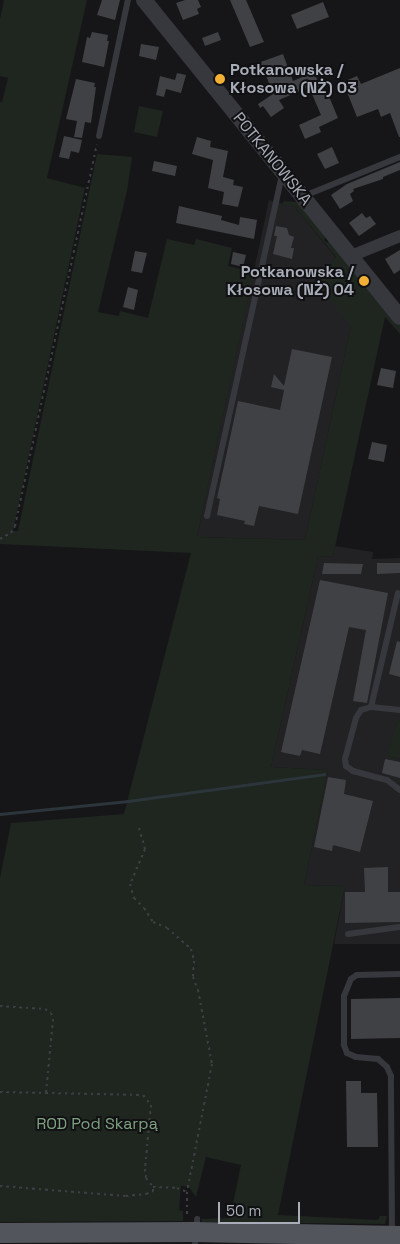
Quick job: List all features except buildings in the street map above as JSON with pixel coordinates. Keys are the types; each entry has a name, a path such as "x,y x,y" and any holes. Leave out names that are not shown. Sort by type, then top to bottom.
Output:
{"main road":[{"path":"0,1233 197,1232 395,1238"},
{"path":"112,1244 197,1232"}],"street":[{"name":"POTKANOWSKA","path":"144,0 400,317"},
{"path":"351,256 400,236"}],"lane":[{"path":"99,136 128,0"},
{"path":"302,196 400,157"},
{"path":"207,516 283,172"},
{"path":"371,707 398,593"},
{"path":"400,710 371,707 361,710 356,718 345,760 346,766 362,774 387,780 400,790"},
{"path":"348,934 400,928"},
{"path":"395,1238 391,1076 387,1067 378,1060 356,1057 347,1053 344,1044 344,996 351,979 357,975 400,974"}],"path":[{"path":"0,539 10,533 15,526 99,136"},
{"path":"139,828 145,850 130,884 134,898 144,908 153,922 167,928 191,949 194,961 193,977 198,990 212,1064 187,1192 187,1218 197,1232"},
{"path":"0,1006 45,1009 51,1013 53,1019 46,1093"},
{"path":"0,1092 142,1095 148,1100 151,1114 145,1169 149,1184 154,1187 177,1188 187,1192"},
{"path":"0,1186 126,1196 146,1194 153,1191 154,1187"}],"shaded area":[{"path":"269,200 295,207 336,258 333,260 351,326 305,540 197,537"},
{"path":"335,546 373,552 372,559 400,558 400,720 396,724 388,756 400,759 400,944 334,944 345,886 304,885 328,770 271,767 318,557 333,556"}],"green space":[{"name":"ROD Pod Skarpą","path":"4,0 87,0 47,178 85,188 13,531 18,531 97,154 132,157 127,191 98,312 119,316 120,311 148,318 167,239 194,245 196,239 232,248 228,266 254,272 197,537 305,540 351,326 314,282 336,257 295,207 282,204 284,201 298,202 327,236 324,240 327,243 330,239 400,325 400,334 385,317 333,556 318,557 271,767 328,770 304,885 345,886 278,1215 378,1220 380,1216 387,1216 385,1224 202,1222 201,1219 230,1218 241,1165 206,1157 196,1197 189,1187 181,1186 179,1210 183,1211 183,1221 0,1222 0,878 11,823 124,814 191,553 0,544 0,102 2,102 8,78 0,76 0,19"},
{"path":"139,106 163,111 157,137 134,132"},
{"path":"400,720 400,759 387,756 396,724"}],"waterway":[{"path":"0,814 128,801 324,774"}],"place":[{"name":"Potkanowska / Kłosowa (NŻ) 03","path":"220,79"},
{"name":"Potkanowska / Kłosowa (NŻ) 04","path":"364,281"}]}
